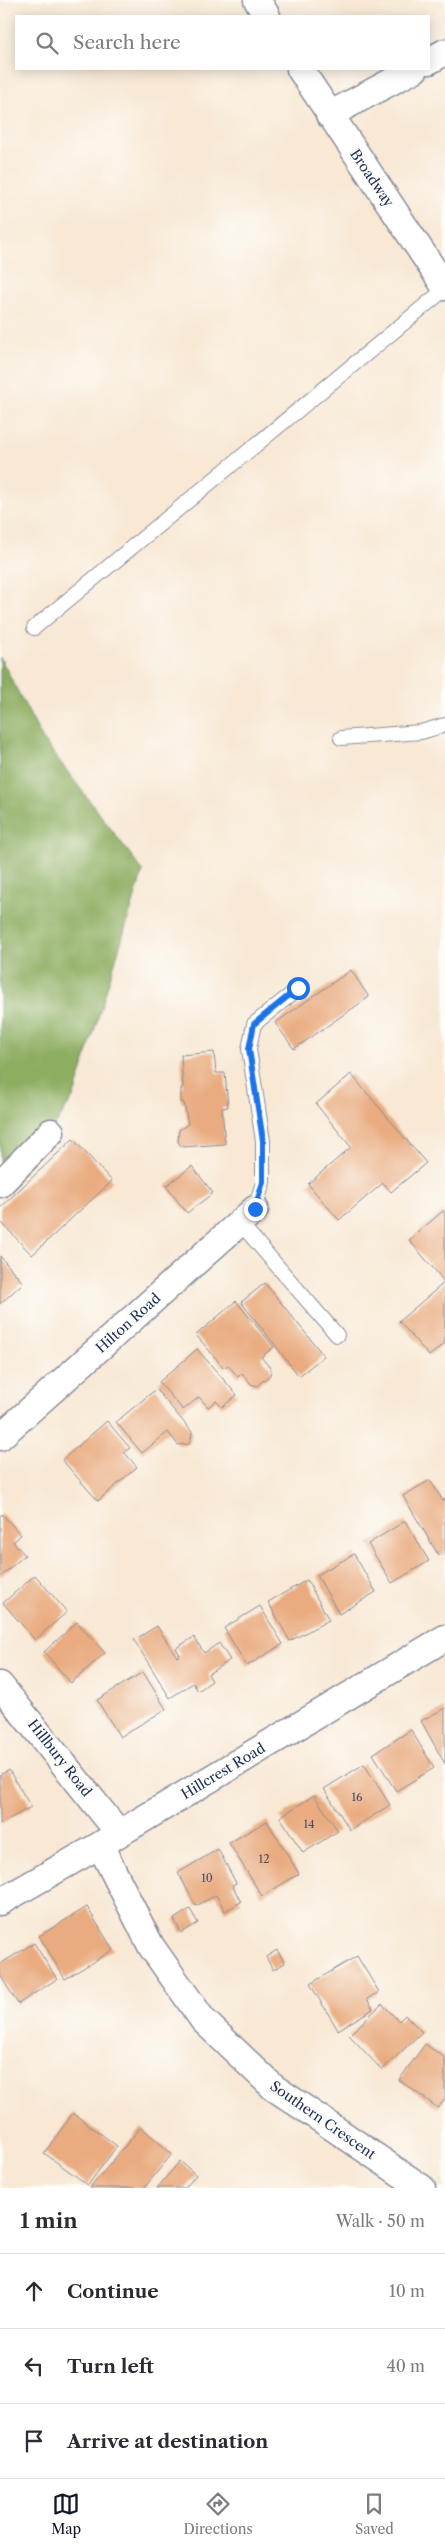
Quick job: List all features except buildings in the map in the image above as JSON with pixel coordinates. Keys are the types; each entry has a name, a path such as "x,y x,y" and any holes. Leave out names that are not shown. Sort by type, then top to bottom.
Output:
{"street":[{"path":"257,0 266,15"},
{"path":"430,60 445,52"},
{"name":"Broadway","path":"301,70 329,116 445,288"},
{"path":"329,116 413,70"},
{"path":"0,1184 51,1132"},
{"name":"Hilton Road","path":"0,1437 247,1216"},
{"name":"Hillcrest Road","path":"0,1902 110,1839 445,1638"},
{"name":"Hillbury Road","path":"0,1685 110,1839"},
{"name":"Southern Crescent","path":"110,1839 151,1946 203,2020 273,2087 422,2188"}],"lane":[{"path":"34,628 445,288"},
{"path":"340,738 421,732 445,724"},
{"path":"298,988 254,1024 249,1049 263,1141 263,1182 247,1216 337,1335"}],"green space":[{"path":"0,657 42,738 143,871 74,1096 51,1132 0,1184"}],"route":[{"path":"255,1209 263,1182 263,1141 249,1049 254,1024 298,988"}]}
